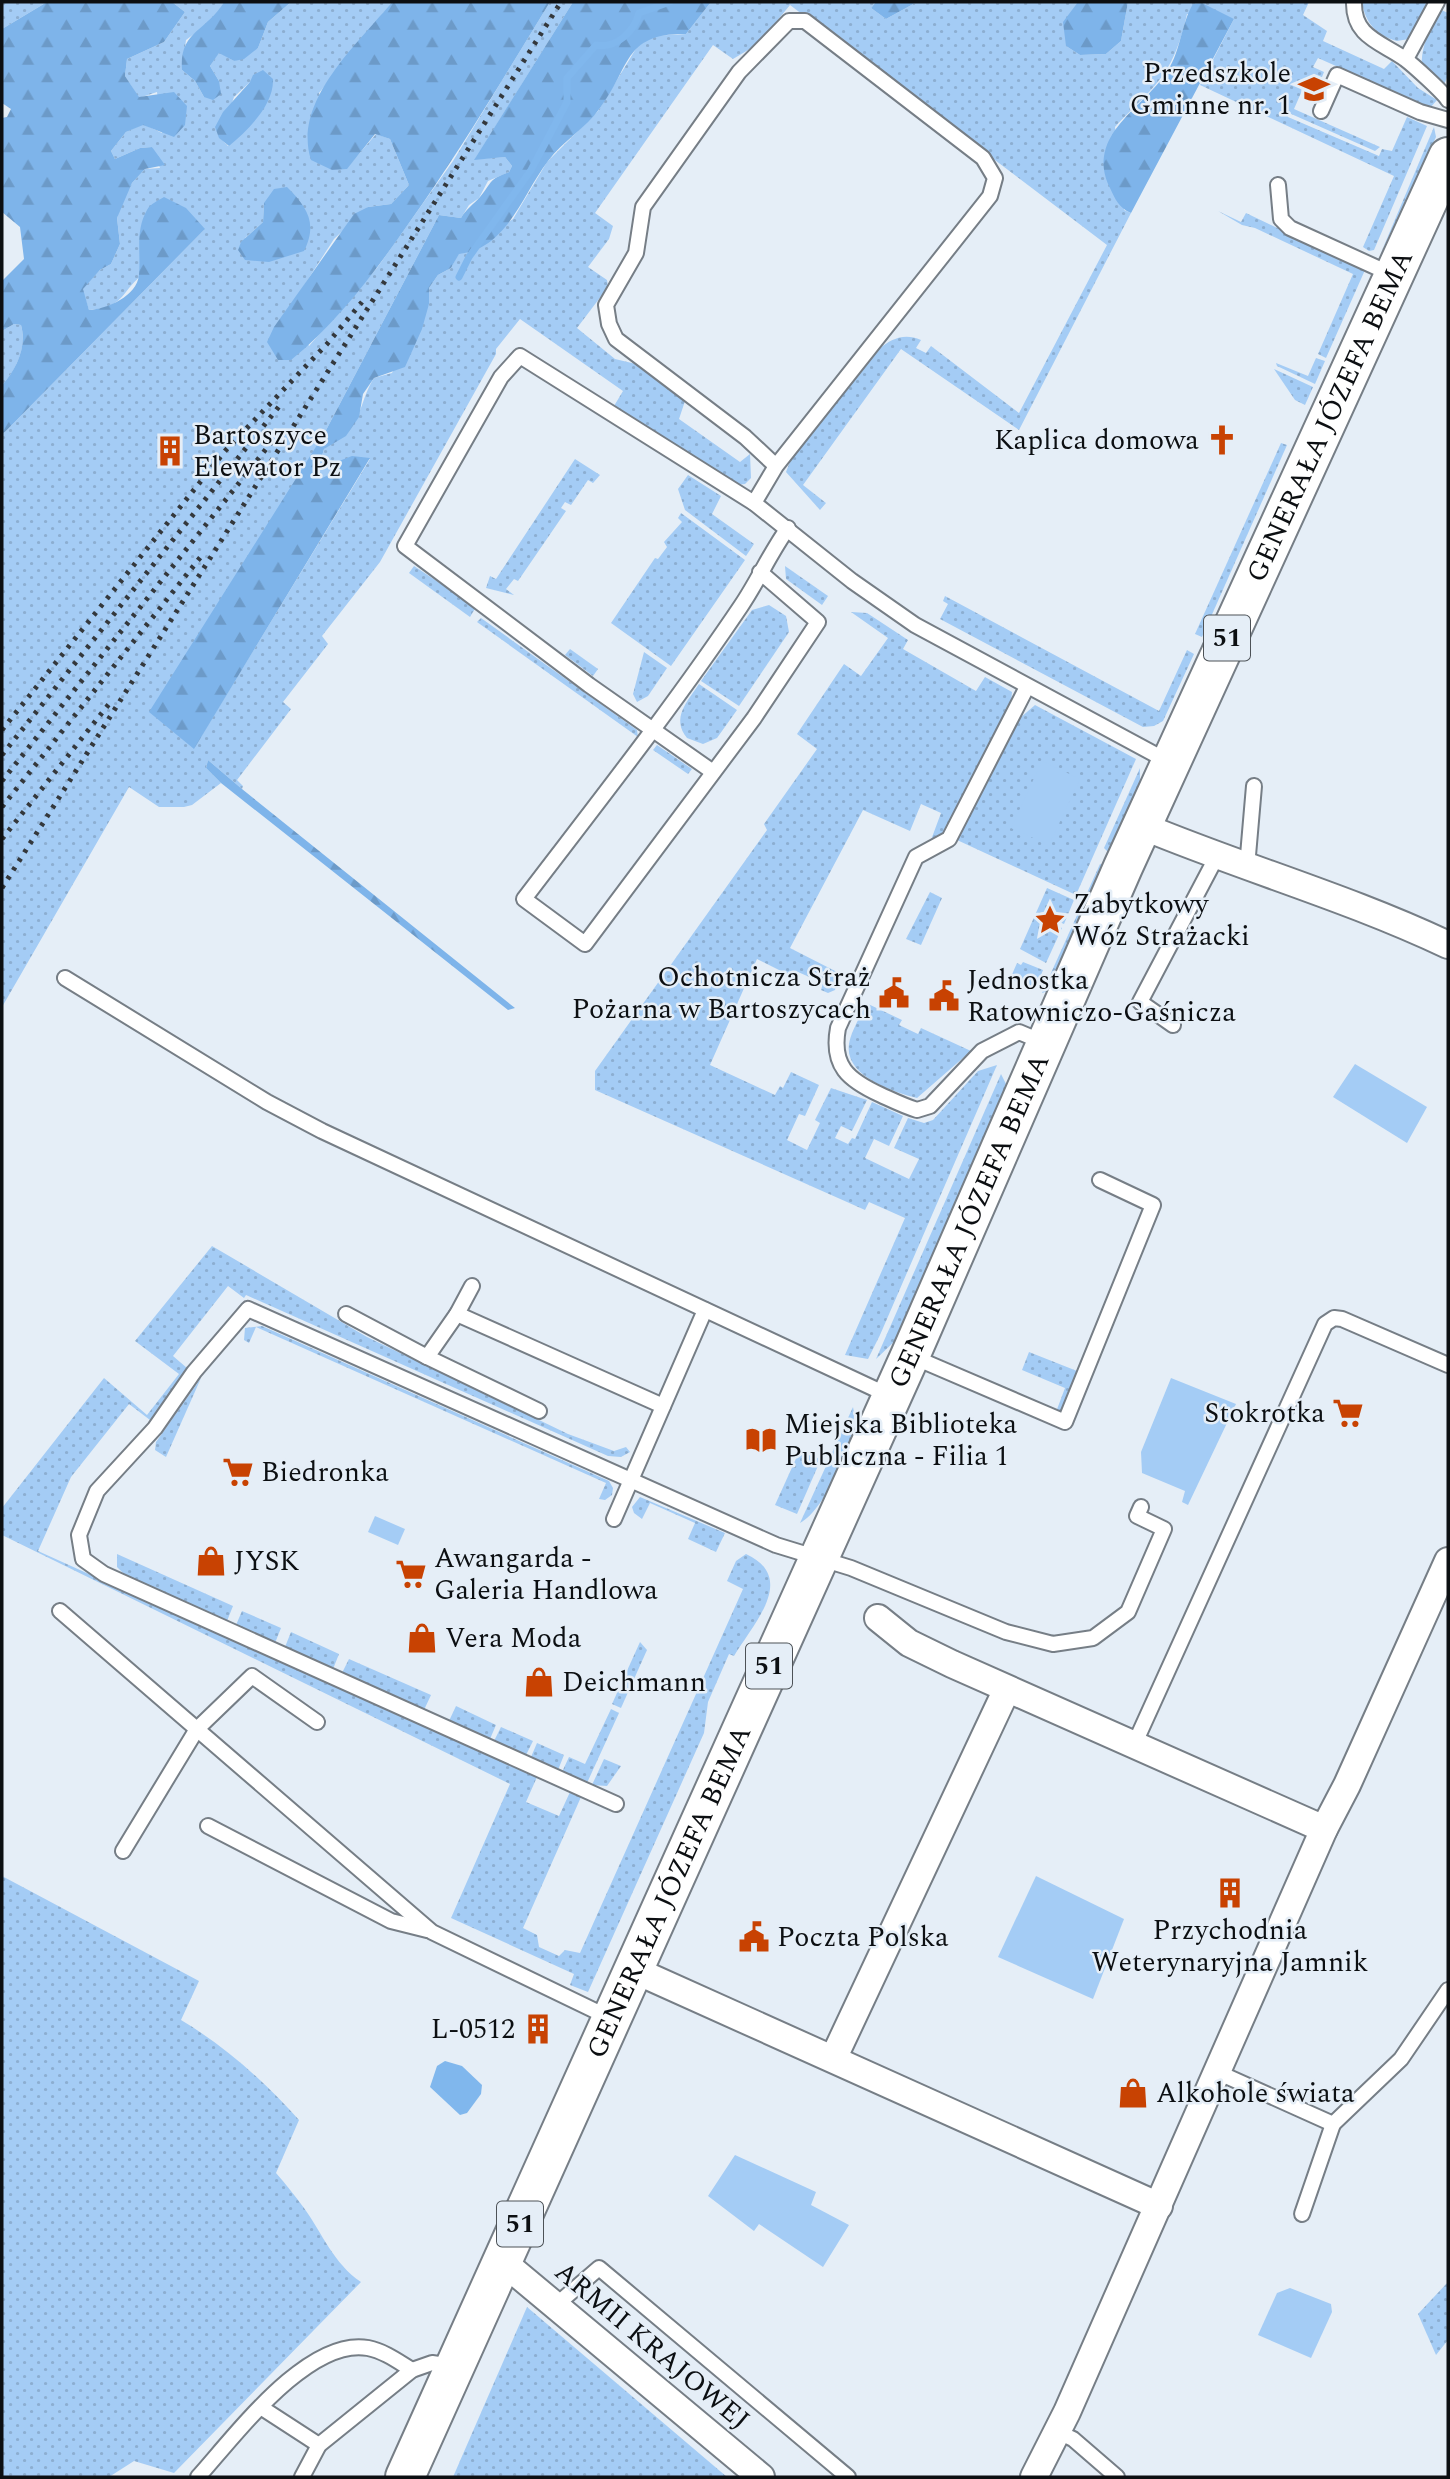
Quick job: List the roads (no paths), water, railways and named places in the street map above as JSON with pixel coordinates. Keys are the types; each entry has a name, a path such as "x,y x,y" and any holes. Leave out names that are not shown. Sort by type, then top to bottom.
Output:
{"main road":[{"name":"GENERAŁA JÓZEFA BEMA","path":"405,2477 817,1558 911,1356 1170,763 1448,157"}],"street":[{"path":"1142,826 1217,856 1391,918 1448,945"},
{"path":"1034,2477 1058,2432 1324,1829 1448,1561"},
{"path":"878,1618 909,1643 1324,1829"},
{"path":"834,2057 1007,1689"},
{"path":"632,1969 834,2057 1158,2206"},
{"name":"ARMII KRAJOWEJ","path":"503,2262 761,2477"}],"lane":[{"path":"1354,2 1356,21 1362,31 1371,40 1406,59 1448,100"},
{"path":"1406,59 1437,2"},
{"path":"754,503 776,466 994,190 995,178 983,158 805,21 789,21 739,72 643,207 636,253 606,306 609,324 616,339 745,437 776,466"},
{"path":"1321,111 1337,75 1420,112 1448,120"},
{"path":"1278,185 1281,219 1290,228 1393,276"},
{"path":"713,772 589,685 405,546 501,377 520,356 754,503 852,581 915,625 1170,763"},
{"path":"760,572 818,622 713,772 585,944 524,899 654,729 743,603 760,572 788,528"},
{"path":"1027,687 949,839 916,857 838,1028 836,1049 841,1069 852,1080 917,1110 930,1106 982,1051 1019,1032 1046,1044"},
{"path":"1247,867 1254,786"},
{"path":"1174,1024 1140,1002 1217,856"},
{"path":"65,978 267,1102 322,1131 891,1397"},
{"path":"911,1356 1065,1422 1153,1205 1100,1180"},
{"path":"427,1357 457,1314 472,1286"},
{"path":"616,1804 104,1574 83,1559 78,1543 97,1491 155,1428 194,1372 248,1309 776,1545 918,1593 1006,1632 1053,1644 1093,1638 1128,1612 1164,1529 1137,1516 1141,1507"},
{"path":"614,1519 705,1310"},
{"path":"346,1314 539,1411"},
{"path":"457,1314 663,1406"},
{"path":"1134,1745 1325,1324 1334,1318 1342,1319 1448,1366"},
{"path":"60,1611 432,1932"},
{"path":"122,1851 197,1729 252,1676 317,1722"},
{"path":"208,1826 391,1921 432,1932 611,2018"},
{"path":"1302,2214 1333,2124 1401,2059 1448,1990"},
{"path":"1217,2072 1333,2124"},
{"path":"555,2306 600,2268 848,2477"},
{"path":"198,2477 288,2381 315,2359 353,2347 370,2348 412,2370"},
{"path":"302,2477 319,2445 412,2370 432,2363 454,2367"},
{"path":"262,2408 319,2445"},
{"path":"1058,2432 1073,2439 1117,2477"}],"waterway":[{"path":"459,277 469,257 531,170 567,102 567,78 596,45 603,46 623,38 633,27 639,13 670,2"}],"railway":[{"path":"2,888 561,2"},
{"path":"2,730 225,451 327,344 362,302"},
{"path":"2,755 281,404"},
{"path":"2,781 282,429"},
{"path":"2,807 203,554"},
{"path":"2,839 109,704"}],"place":[{"name":"Przedszkole Gminne nr. 1","path":"1314,89"},
{"name":"Kaplica domowa","path":"1222,440"},
{"name":"Bartoszyce Elewator Pz","path":"170,451"},
{"name":"Zabytkowy Wóz Strażacki","path":"1050,920"},
{"name":"Ochotnicza Straż Pożarna w Bartoszycach","path":"894,993"},
{"name":"Jednostka Ratowniczo-Gaśnicza","path":"944,996"},
{"name":"Stokrotka","path":"1348,1413"},
{"name":"Miejska Biblioteka Publiczna - Filia 1","path":"761,1440"},
{"name":"Biedronka","path":"238,1472"},
{"name":"JYSK","path":"211,1561"},
{"name":"Awangarda - Galeria Handlowa","path":"411,1574"},
{"name":"Vera Moda","path":"422,1638"},
{"name":"Deichmann","path":"539,1682"},
{"name":"Przychodnia Weterynaryjna Jamnik","path":"1230,1893"},
{"name":"Poczta Polska","path":"754,1937"},
{"name":"L-0512","path":"538,2029"},
{"name":"Alkohole świata","path":"1133,2093"}]}
